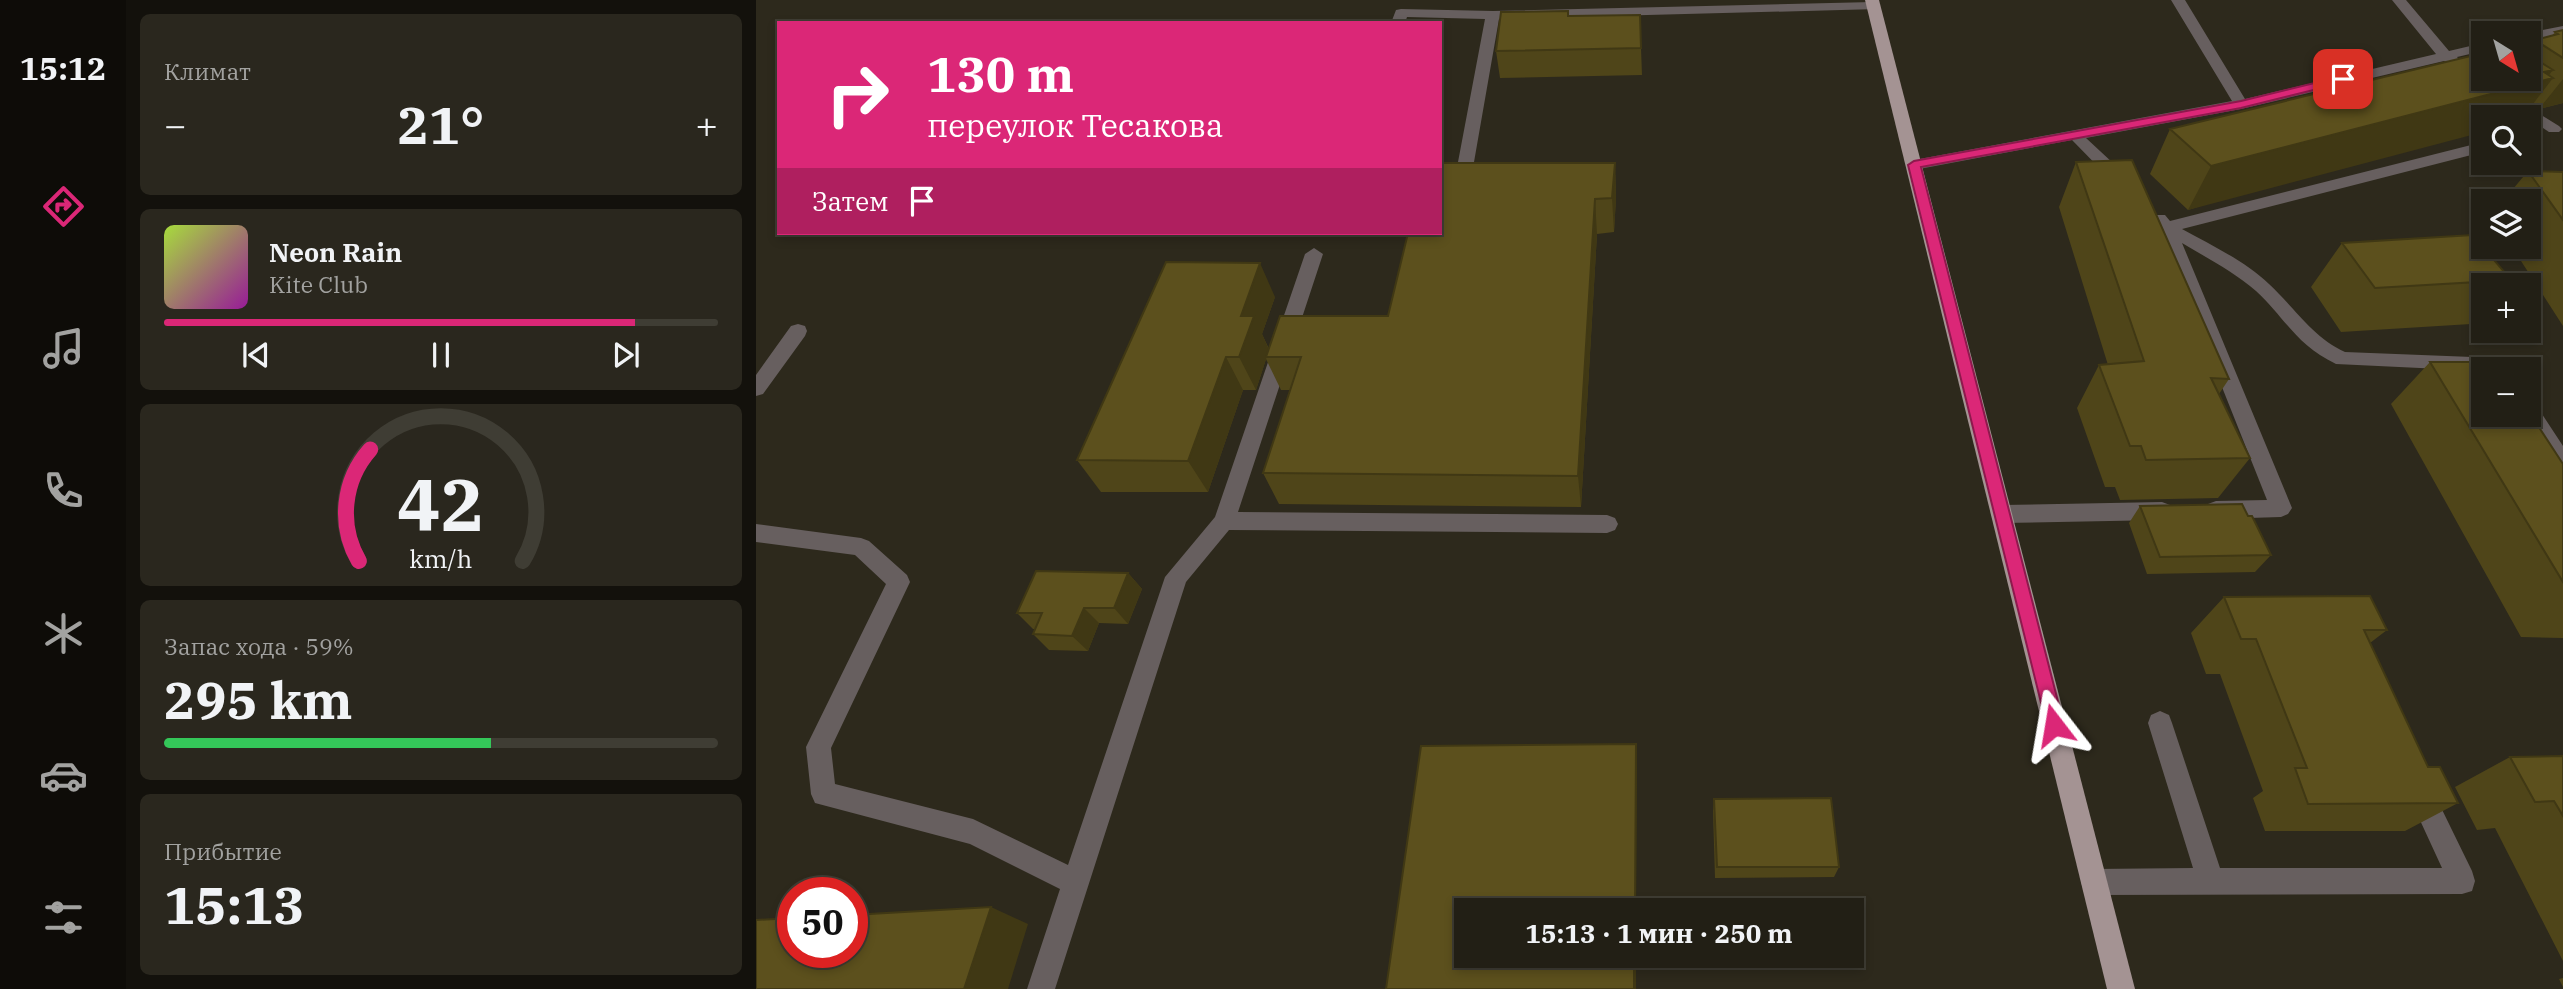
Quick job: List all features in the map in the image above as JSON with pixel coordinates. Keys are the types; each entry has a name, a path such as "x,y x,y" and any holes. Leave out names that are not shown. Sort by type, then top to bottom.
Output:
{"main road":[{"path":"1872,3 2120,989"}],"street":[{"path":"2178,0 2241,104"},
{"path":"2399,0 2444,54 2466,69"},
{"path":"1399,21 1401,13 1493,15 1872,3"},
{"path":"1466,162 1493,15"},
{"path":"2541,35 2563,30"},
{"path":"1914,165 2241,104 2471,49"},
{"path":"2499,91 2560,129"},
{"path":"2541,133 2560,129"},
{"path":"2075,135 2130,190"},
{"path":"2167,227 2471,150"},
{"path":"2149,209 2167,227 2229,263 2262,287 2321,349 2343,359 2471,362"},
{"path":"2002,514 2281,508 2167,227"},
{"path":"1041,989 1176,577 1224,521 1314,254"},
{"path":"756,389 798,331"},
{"path":"2540,427 2563,463"},
{"path":"1224,521 1607,524"},
{"path":"756,533 861,547 899,582 818,747 824,794 973,832 1076,883"},
{"path":"2160,723 2211,882"},
{"path":"2094,882 2462,881 2406,764"}],"building":[{"path":"1568,11 1568,16 1640,15 1641,48 1496,51 1501,12"},
{"path":"2563,30 2563,58 2541,44 2541,38 2558,34 2555,32"},
{"path":"2471,56 2471,91 2502,91 2211,166 2170,129"},
{"path":"2541,62 2553,70 2544,72 2553,78 2541,81"},
{"path":"2132,160 2229,379 2211,378 2250,458 2146,460 2141,446 2130,446 2099,365 2144,361 2076,162"},
{"path":"1442,163 1615,163 1612,198 1595,199 1578,476 1263,473 1301,357 1266,357 1280,316 1388,316 1408,235 1442,235"},
{"path":"2541,171 2563,172 2563,220 2541,189 2531,175 2541,175"},
{"path":"2471,235 2471,259 2493,259 2505,273 2471,273 2471,282 2375,288 2342,243"},
{"path":"1166,262 1260,263 1241,316 1254,316 1239,357 1226,357 1188,461 1077,460"},
{"path":"2430,362 2471,362 2471,427 2539,427 2563,464 2563,582"},
{"path":"2242,504 2248,516 2252,516 2271,555 2160,557 2140,506"},
{"path":"1036,571 1128,573 1114,608 1084,608 1072,636 1033,634 1042,613 1017,613"},
{"path":"2370,596 2387,630 2364,630 2428,767 2440,767 2458,803 2308,804 2295,768 2307,768 2256,639 2241,639 2224,597"},
{"path":"1636,744 1635,898 1454,898 1454,968 1634,968 1634,989 1386,989 1421,746"},
{"path":"2563,756 2563,816 2554,801 2535,802 2510,757"},
{"path":"1831,798 1839,867 1717,867 1714,799"},
{"path":"991,907 964,989 756,989 756,920 777,919 777,968 868,968 868,914"}],"route":[{"path":"2054,725 1914,165 2241,104 2343,79"}]}
